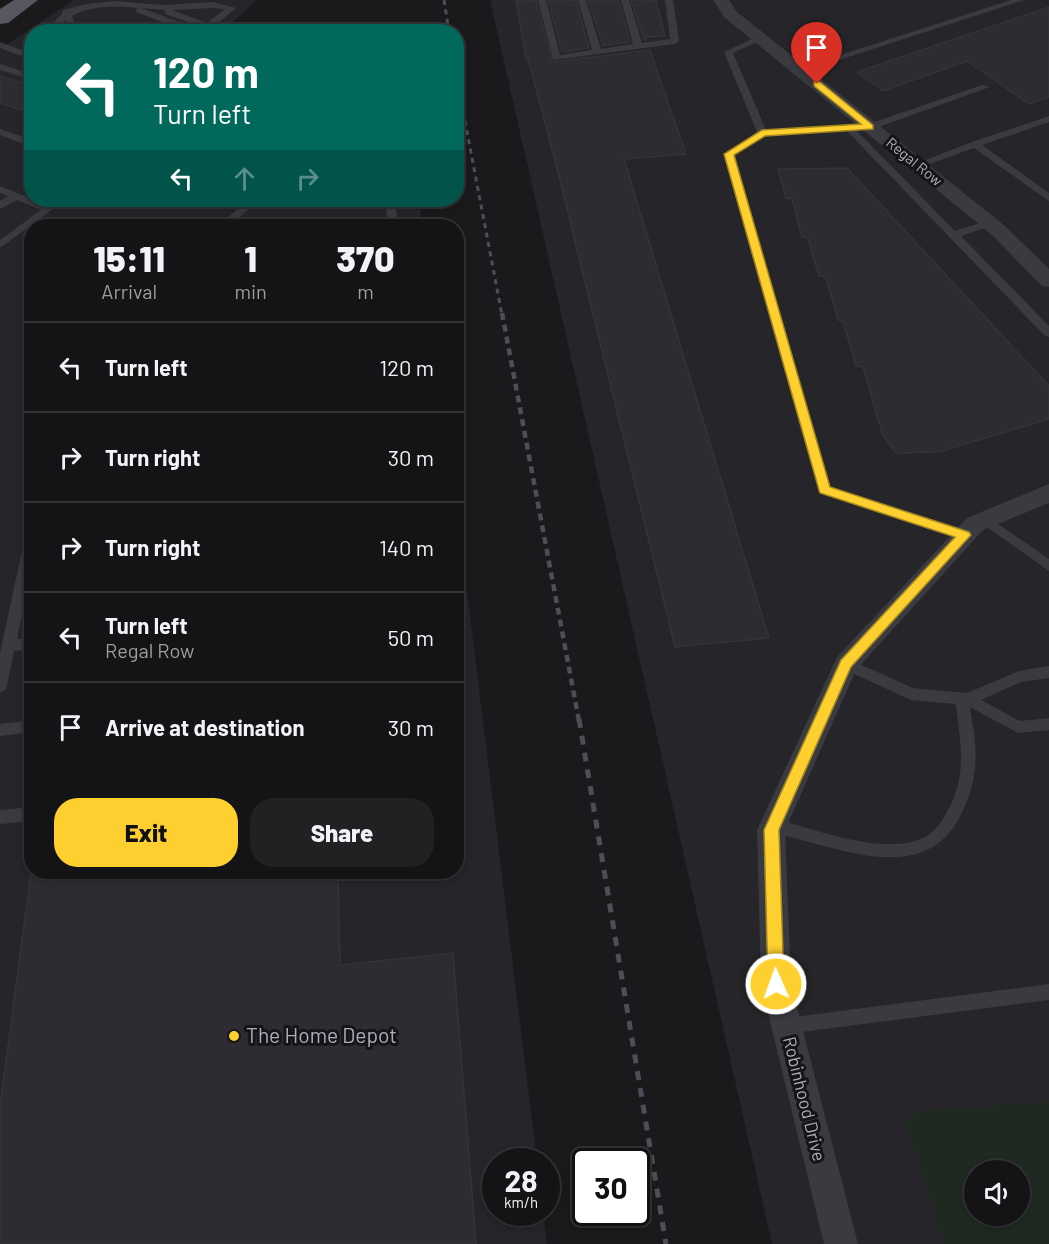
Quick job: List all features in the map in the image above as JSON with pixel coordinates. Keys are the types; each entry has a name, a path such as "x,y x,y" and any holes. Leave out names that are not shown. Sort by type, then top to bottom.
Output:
{"main road":[{"path":"0,18 28,0"}],"street":[{"name":"Regal Row","path":"721,0 730,14 990,223 1049,281"},
{"name":"Robinhood Drive","path":"841,1244 776,984 773,825 846,664 975,527 1049,493"}],"lane":[{"path":"110,0 177,24"},
{"path":"56,24 66,12 85,3 110,0 135,2 154,7 193,24"},
{"path":"542,0 556,58 675,42 669,0"},
{"path":"582,0 597,52"},
{"path":"625,0 639,46"},
{"path":"799,70 1020,0"},
{"path":"154,7 218,4 232,8 211,24"},
{"path":"66,12 70,24"},
{"path":"760,38 728,52 762,133"},
{"path":"0,45 24,54"},
{"path":"0,67 24,74"},
{"path":"985,87 870,127 762,133 729,154 825,490 975,527 1049,566"},
{"path":"918,165 1049,119"},
{"path":"849,128 1049,333"},
{"path":"0,132 24,141"},
{"path":"975,144 1049,198"},
{"path":"0,189 24,200"},
{"path":"0,206 15,196"},
{"path":"43,207 48,209"},
{"path":"35,219 51,207"},
{"path":"231,219 246,207"},
{"path":"954,235 990,223"},
{"path":"0,245 24,227"},
{"path":"0,686 24,570"},
{"path":"8,646 24,644"},
{"path":"846,664 910,694 965,698 1018,727 1049,724"},
{"path":"965,698 1019,677 1049,672"},
{"path":"773,825 872,848 902,850 923,846 945,828 958,807 968,766 965,698"},
{"path":"0,729 24,727"},
{"path":"0,817 24,815"},
{"path":"786,1026 1049,992"}],"shaded area":[{"name":"The Home Depot","path":"74,0 257,0 231,24 38,24"},
{"path":"490,0 1049,0 1049,1244 772,1244"},
{"name":"The Home Depot","path":"24,33 24,207 420,207 421,219 24,219 24,879 464,879 464,566 535,1148 482,1148 482,1226 545,1226 547,1244 0,1244 0,49"},
{"path":"1049,1102 1049,1244 944,1244 904,1118 932,1110"}],"building":[{"path":"516,0 536,0 552,62 650,50 686,154 624,159 769,638 675,647 556,164 528,59 526,59"},
{"path":"548,0 576,0 589,48 562,52"},
{"path":"588,0 619,0 630,42 603,46"},
{"path":"631,0 656,0 665,36 645,37 646,40 644,40"},
{"path":"1049,7 1049,97 1029,104 967,61 883,91 857,72"},
{"path":"0,76 24,84 24,107 20,110 0,103"},
{"path":"847,168 1049,386 1049,419 939,452 896,453 883,436 863,367 856,366 843,321 838,320 826,277 819,276 808,238 802,237 792,199 786,198 778,169"},
{"name":"The Home Depot","path":"30,879 338,879 340,965 453,953 476,1244 0,1244 0,1107"}],"railway":[{"path":"444,0 448,24"},
{"path":"464,116 502,315"},
{"path":"502,313 579,721"},
{"path":"579,719 666,1244"}],"place":[{"name":"The Home Depot","path":"234,1036"}],"route":[{"path":"776,984 771,830 846,664 964,535 825,490 729,154 762,133 870,127 817,84"}]}
